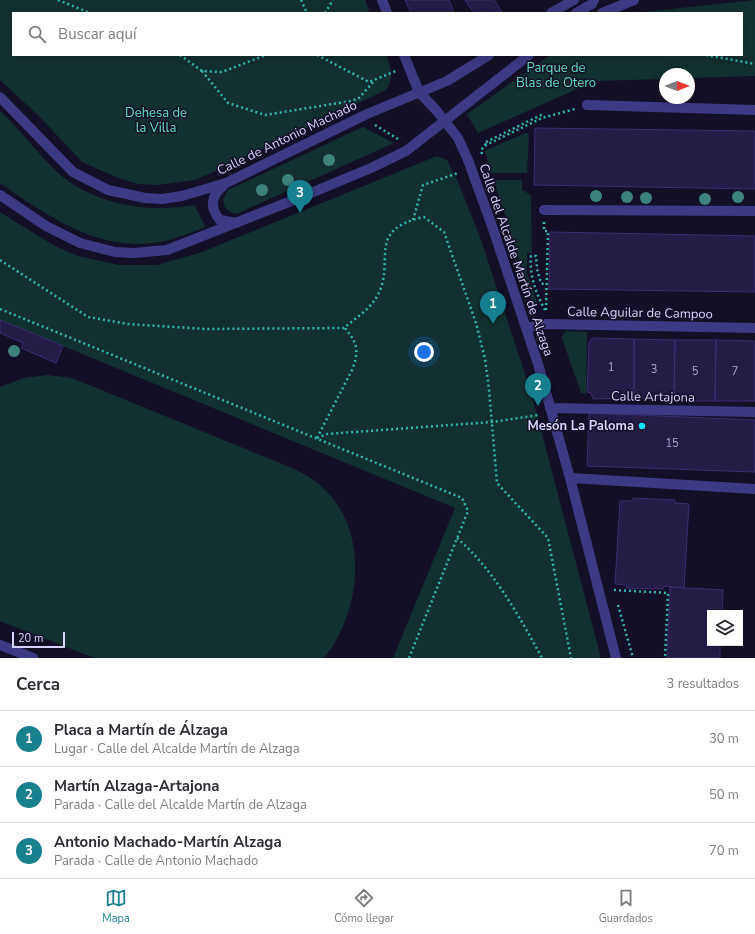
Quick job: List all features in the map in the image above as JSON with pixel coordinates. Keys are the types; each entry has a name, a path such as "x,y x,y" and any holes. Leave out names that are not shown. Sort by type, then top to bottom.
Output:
{"street":[{"path":"382,0 387,12"},
{"path":"553,12 574,0"},
{"path":"578,12 592,4 594,0"},
{"path":"604,12 634,0"},
{"name":"Calle del Alcalde Martín de Alzaga","path":"404,56 419,92 458,138 472,169 526,328 550,408 570,478 616,658"},
{"name":"Calle de Antonio Machado","path":"0,97 73,172 108,190 144,198 162,199 182,196 226,183 367,114 448,81 488,56"},
{"path":"0,195 62,235 94,248 115,252 146,253 167,250 238,224 371,168 406,151 529,56"},
{"path":"587,106 755,110"},
{"path":"226,183 215,193 212,200 213,208 220,220 238,224"},
{"path":"544,210 755,211"},
{"name":"Calle Aguilar de Campoo","path":"526,328 546,324 755,328"},
{"name":"Calle Artajona","path":"550,408 755,412"},
{"path":"570,478 755,489"},
{"path":"0,644 33,658"}],"path":[{"path":"58,0 88,12"},
{"path":"72,5 73,0"},
{"path":"301,0 307,12"},
{"path":"326,12 333,0"},
{"path":"181,56 202,71 228,103 265,115 351,101 359,98 374,81"},
{"path":"202,71 222,72 263,56"},
{"path":"319,56 369,82 408,66"},
{"path":"711,56 755,64"},
{"path":"472,169 484,165 481,150 486,145 484,143 541,115 542,118 587,106"},
{"path":"371,123 400,140 406,151"},
{"path":"413,220 423,185 459,173"},
{"path":"544,210 544,231 548,231 548,286 546,285 546,302"},
{"path":"0,260 88,317 128,324 206,330 344,328 376,298 380,287 388,238 393,230 413,220 424,218 444,232 476,323 485,359 497,483 548,538 570,658"},
{"path":"546,285 540,283 538,278 536,256 531,256 535,286 546,310"},
{"path":"0,309 462,498 468,511 409,658"},
{"path":"316,438 354,368 357,356 356,345 344,328"},
{"path":"316,438 327,434 492,422 540,414"},
{"path":"457,538 473,552 504,594 542,658"},
{"path":"612,583 616,596"},
{"path":"614,590 668,593 664,658"},
{"path":"618,603 633,658"}],"green space":[{"name":"Dehesa de la Villa","path":"0,0 365,0 370,12 12,12 12,56 386,56 391,72 389,85 386,90 195,180 158,185 137,184 116,177 82,162 39,116 0,80"},
{"name":"Parque de Blas de Otero","path":"755,0 755,76 695,78 695,68 659,68 659,79 595,81 478,133 467,114 549,56 743,56 743,12 642,12"},
{"path":"0,111 14,124 52,167 76,186 104,199 134,206 164,208 195,205 205,227 165,241 142,244 120,243 98,238 57,220 0,183"},
{"path":"363,127 394,143 236,214 225,208 223,199 228,190"},
{"path":"526,133 529,134 527,173 491,173 485,152 486,150"},
{"path":"437,156 447,160 458,182 480,237 531,392 601,658 393,658 455,508 0,320 0,212 53,245 78,256 119,265 157,265 202,252"},
{"path":"522,180 522,190 531,195 532,253 527,253 527,274 538,305 533,303 494,181"},
{"path":"567,331 587,332 586,394 581,393 562,338 563,334"},
{"path":"47,375 72,378 291,468 309,477 321,486 337,504 347,524 354,547 355,570 353,594 346,618 337,639 324,658 94,658 0,621 0,387 24,378"}],"building":[{"path":"405,0 449,0 454,12 411,12"},
{"path":"465,0 494,0 502,12 473,12"},
{"path":"535,128 755,131 755,189 534,185"},
{"path":"550,232 755,236 755,292 549,289"},
{"path":"0,320 63,346 56,363 21,348 23,343 0,333"},
{"path":"592,338 634,339 634,398 593,399 591,393 587,392 589,343"},
{"path":"634,339 675,340 674,401 672,399 634,398"},
{"path":"675,340 716,340 715,401 674,401"},
{"path":"716,340 755,341 755,401 715,401"},
{"path":"589,413 755,420 755,472 587,466"},
{"path":"633,498 675,500 675,503 689,504 684,588 664,586 663,589 627,588 626,585 615,584 620,501 633,501"},
{"path":"670,587 723,590 722,610 707,610 707,646 720,646 720,658 667,658"}],"place":[{"name":"Antonio Machado-Martín Alzaga","path":"300,213"},
{"name":"Placa a Martín de Álzaga","path":"493,324"},
{"name":"Martín Alzaga-Artajona","path":"538,406"},
{"name":"Mesón La Paloma","path":"642,426"}]}
